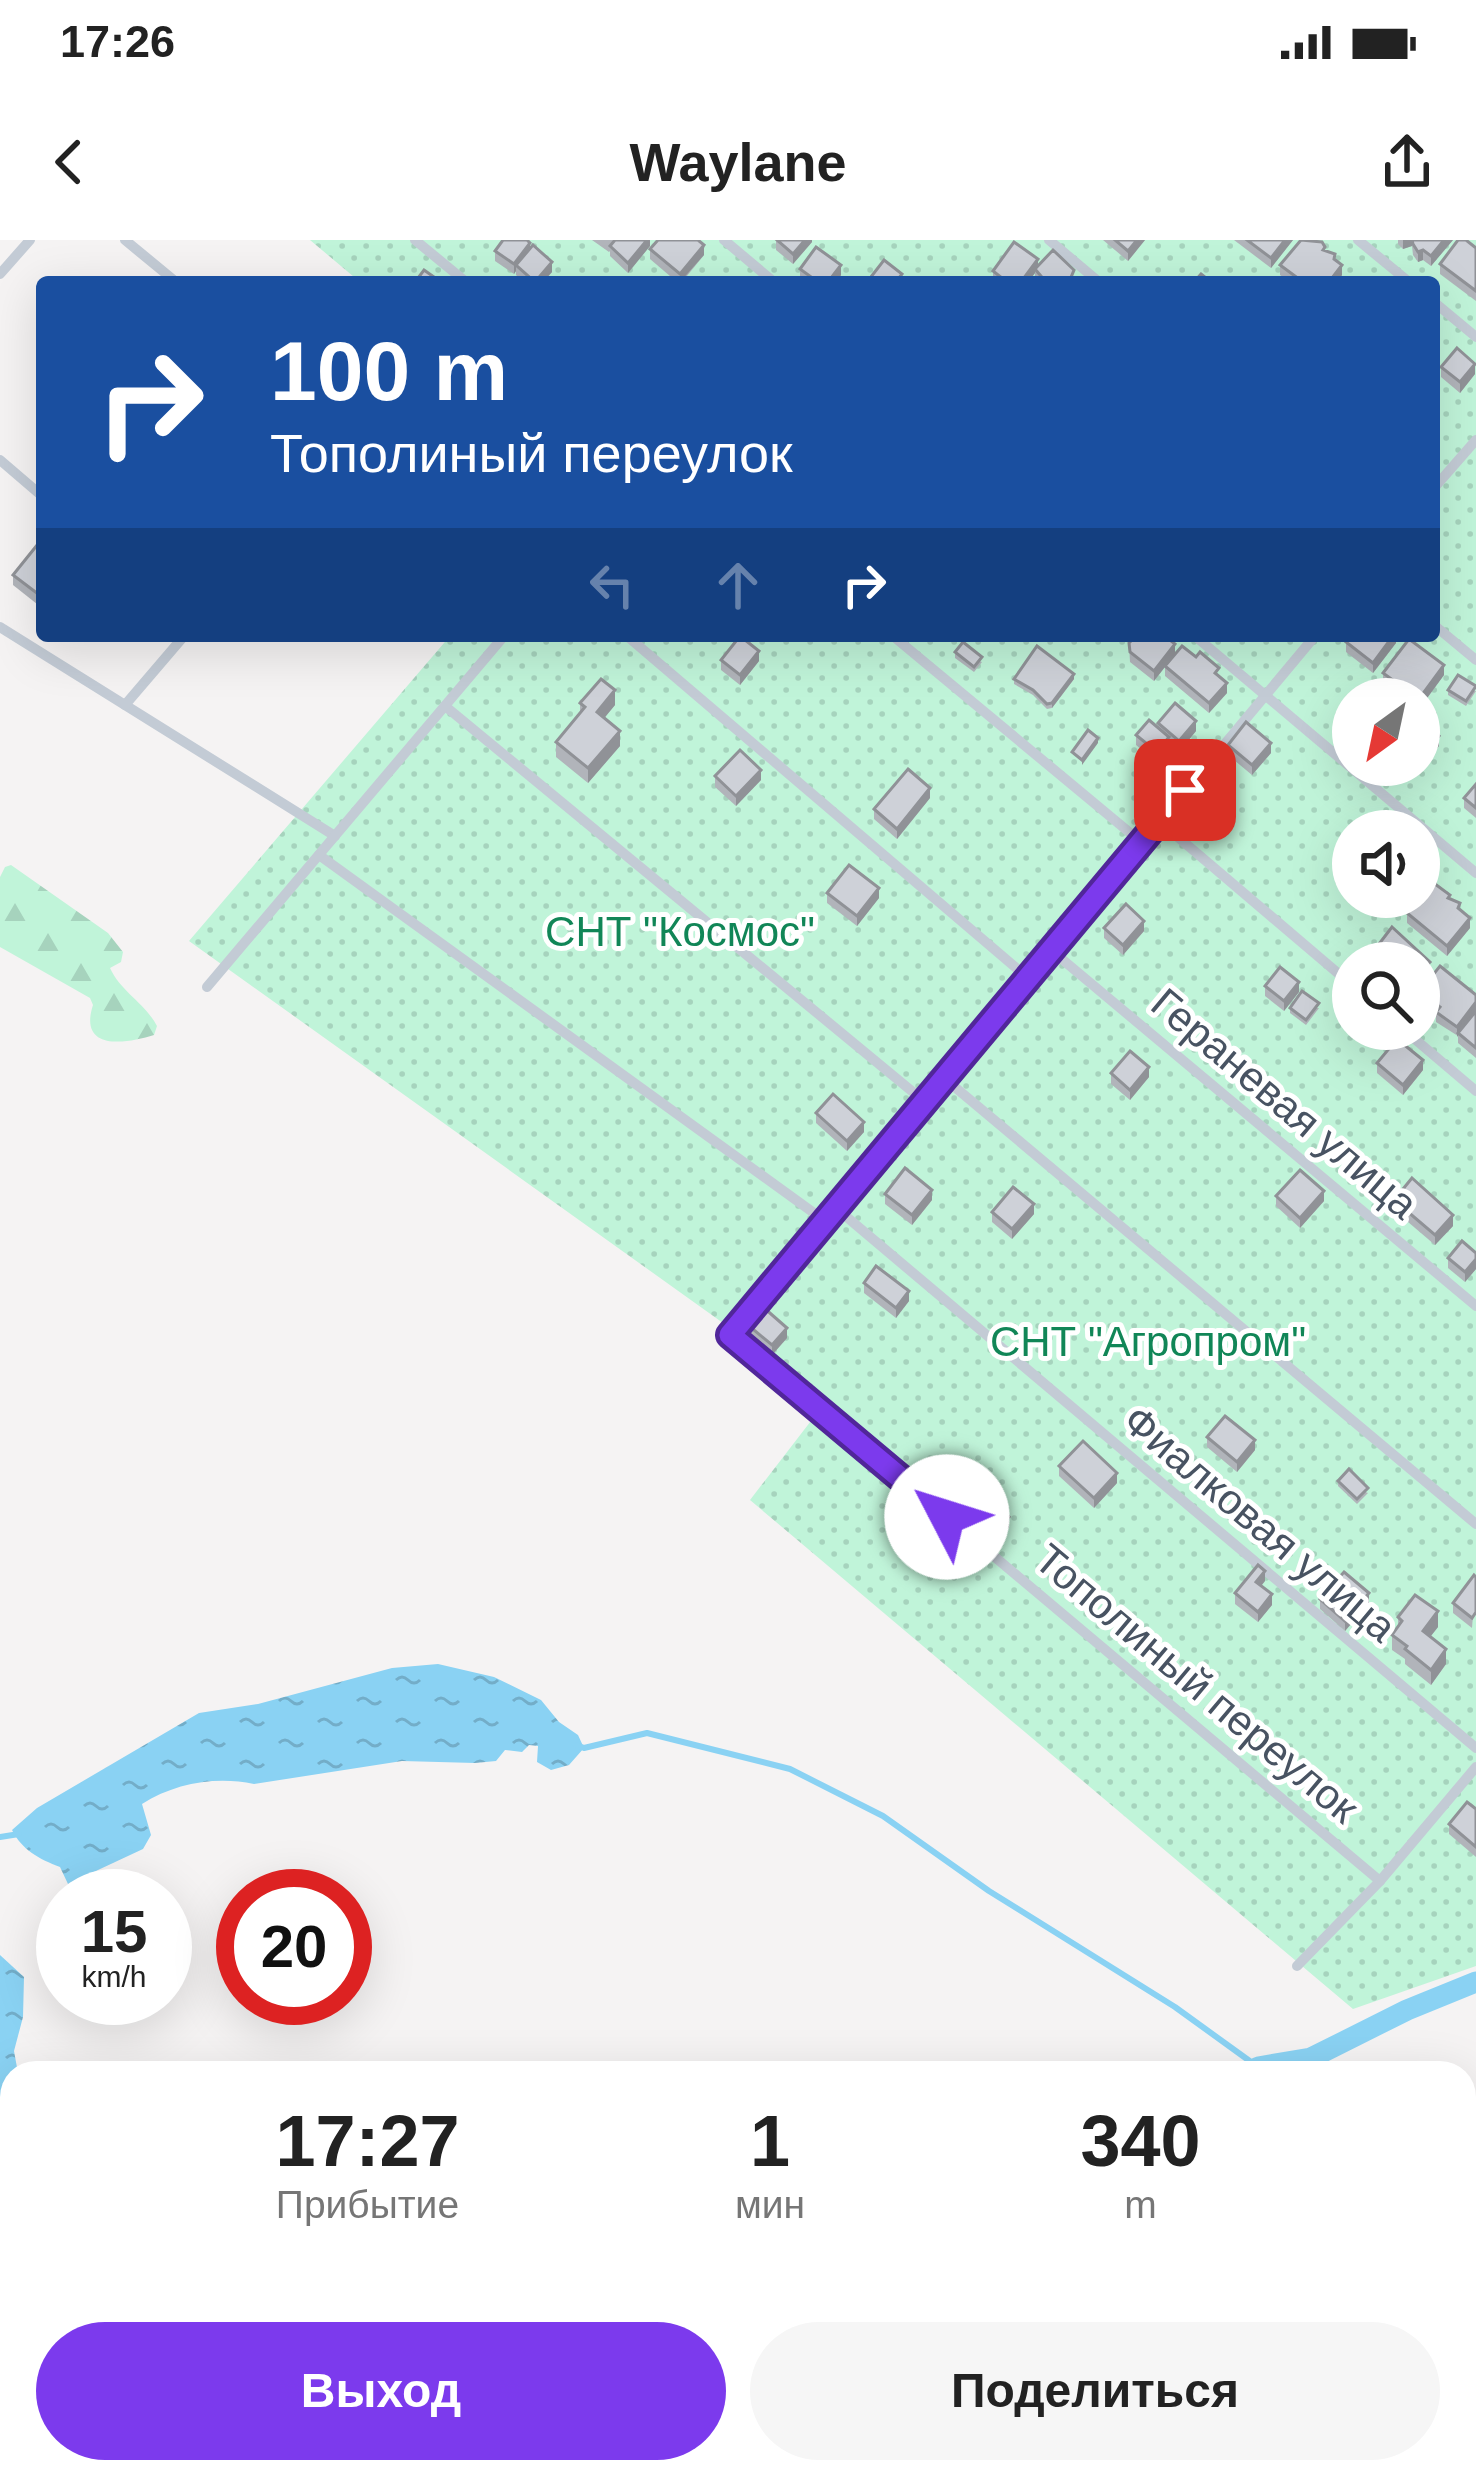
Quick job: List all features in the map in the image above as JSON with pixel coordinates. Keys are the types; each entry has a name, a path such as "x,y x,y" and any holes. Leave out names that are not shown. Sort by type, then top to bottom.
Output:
{"lane":[{"path":"0,274 30,240"},
{"path":"125,240 169,276"},
{"path":"415,240 459,276"},
{"path":"724,240 767,276"},
{"path":"1049,240 1092,276"},
{"path":"1358,240 1402,276"},
{"path":"1440,307 1476,337"},
{"path":"1440,481 1476,440"},
{"path":"0,460 36,491"},
{"path":"0,627 335,836"},
{"path":"1440,630 1476,660"},
{"path":"125,705 179,642"},
{"path":"207,987 499,642"},
{"path":"634,642 1028,978"},
{"path":"899,642 1141,842"},
{"path":"1202,642 1476,873"},
{"name":"Тополиный переулок","path":"1310,642 730,1335 1381,1881"},
{"path":"445,706 925,1102"},
{"path":"1159,821 1332,968"},
{"path":"319,855 825,1221"},
{"name":"Гераневая улица","path":"1051,950 1476,1306"},
{"path":"1428,1050 1476,1090"},
{"path":"944,1078 1476,1524"},
{"name":"Фиалковая улица","path":"836,1208 1476,1748"},
{"path":"1297,1966 1381,1881 1476,1766"}],"green space":[{"path":"310,240 1476,240 1476,1966 1353,2009 750,1500 824,1404 730,1328 189,941 445,642 1440,642 1440,276 353,276"},
{"path":"11,865 108,933 123,952 121,962 110,968 152,1018 157,1026 154,1035 118,1042 98,1037 92,1030 90,998 0,947 0,877"}],"water":[{"path":"438,1664 494,1677 541,1700 559,1722 578,1735 584,1748 569,1765 551,1770 537,1762 538,1746 529,1745 522,1752 505,1750 496,1761 402,1761 254,1784 225,1781 182,1786 142,1804 151,1835 143,1849 100,1869 61,1869 32,1853 12,1830 37,1808 199,1713 258,1704 392,1668"},
{"path":"0,1955 24,1977 16,2061 0,2061"}],"building":[{"path":"503,240 530,243 514,264 495,251"},
{"path":"615,240 647,240 628,263 610,246"},
{"path":"658,240 698,240 704,245 680,274 650,249"},
{"path":"777,240 805,240 793,254"},
{"path":"1115,240 1137,240 1128,251"},
{"path":"1247,240 1285,240 1271,258"},
{"path":"1301,240 1322,242 1323,250 1335,254 1342,265 1334,276 1295,276 1280,265"},
{"path":"1412,240 1444,240 1431,256 1418,252"},
{"path":"1458,240 1476,248 1476,291 1440,264"},
{"path":"1014,242 1038,259 1025,276 999,276 993,271"},
{"path":"533,245 552,262 540,276 528,276 516,265"},
{"path":"816,247 841,265 833,276 810,276 800,269"},
{"path":"1053,250 1074,270 1072,276 1041,276 1035,269"},
{"path":"884,260 902,274 900,276 872,276"},
{"path":"1457,348 1475,364 1460,382 1441,367"},
{"path":"36,546 36,592 13,575"},
{"path":"735,642 748,642 759,651 740,675 721,660"},
{"path":"963,642 982,657 974,667 955,652"},
{"path":"1346,642 1389,642 1373,663"},
{"path":"1407,642 1444,665 1434,678 1390,678 1383,673"},
{"path":"1129,643 1175,644 1154,671 1130,652"},
{"path":"1037,646 1074,674 1052,703 1014,679"},
{"path":"1182,646 1196,657 1200,652 1219,668 1215,673 1227,683 1209,703 1165,666"},
{"path":"1458,675 1476,686 1466,701 1448,690"},
{"path":"601,679 615,690 597,712 620,731 588,768 556,742"},
{"path":"1175,703 1196,721 1179,741 1158,723"},
{"path":"1149,720 1169,737 1157,752 1136,735"},
{"path":"1246,722 1271,743 1252,765 1228,745"},
{"path":"1088,730 1098,738 1082,760 1072,752"},
{"path":"740,750 761,770 736,796 715,776"},
{"path":"908,769 930,788 897,829 874,809"},
{"path":"1476,784 1476,808 1464,798"},
{"path":"849,865 879,888 857,916 827,893"},
{"path":"1440,888 1470,918 1447,946 1413,918 1440,918"},
{"path":"1126,904 1144,921 1123,945 1104,928"},
{"path":"1392,927 1408,942 1380,942"},
{"path":"1440,966 1476,995 1457,1027 1440,1015"},
{"path":"1280,967 1299,982 1284,1001 1265,986"},
{"path":"1302,991 1319,1003 1306,1020 1290,1008"},
{"path":"1476,1011 1476,1048 1458,1033"},
{"path":"1388,1050 1411,1050 1423,1060 1403,1085 1377,1063"},
{"path":"1130,1051 1149,1067 1130,1090 1111,1073"},
{"path":"833,1094 864,1122 847,1141 816,1113"},
{"path":"905,1168 932,1190 912,1215 885,1194"},
{"path":"1300,1170 1324,1191 1300,1218 1276,1196"},
{"path":"1412,1178 1453,1215 1435,1235 1394,1200"},
{"path":"1013,1187 1034,1204 1012,1229 992,1212"},
{"path":"1462,1241 1476,1253 1465,1272 1448,1258"},
{"path":"876,1266 909,1291 896,1308 864,1283"},
{"path":"763,1307 787,1328 772,1345 748,1325"},
{"path":"1225,1416 1255,1440 1237,1462 1207,1437"},
{"path":"1083,1441 1117,1473 1094,1498 1059,1466"},
{"path":"1349,1469 1368,1488 1357,1499 1338,1481"},
{"path":"989,1500 1009,1517 990,1540 970,1523"},
{"path":"1258,1565 1265,1571 1256,1582 1272,1594 1258,1612 1235,1593"},
{"path":"1344,1572 1369,1593 1345,1621 1320,1599"},
{"path":"1474,1575 1476,1612 1472,1618 1453,1603"},
{"path":"1415,1595 1438,1611 1423,1631 1446,1649 1431,1670 1392,1635 1402,1621 1398,1617"},
{"path":"1467,1802 1476,1809 1476,1847 1449,1824"}],"waterway":[{"path":"576,1745 584,1748 647,1733 790,1769 883,1816 1250,2061"},
{"path":"0,1837 19,1834"},
{"path":"1293,2061 1311,2058 1476,1982"}],"route":[{"path":"947,1517 730,1335 1185,790"}],"park label":[{"name":"СНТ \"Космос\"","path":"680,931"},
{"name":"СНТ \"Агропром\"","path":"1148,1341"}]}
